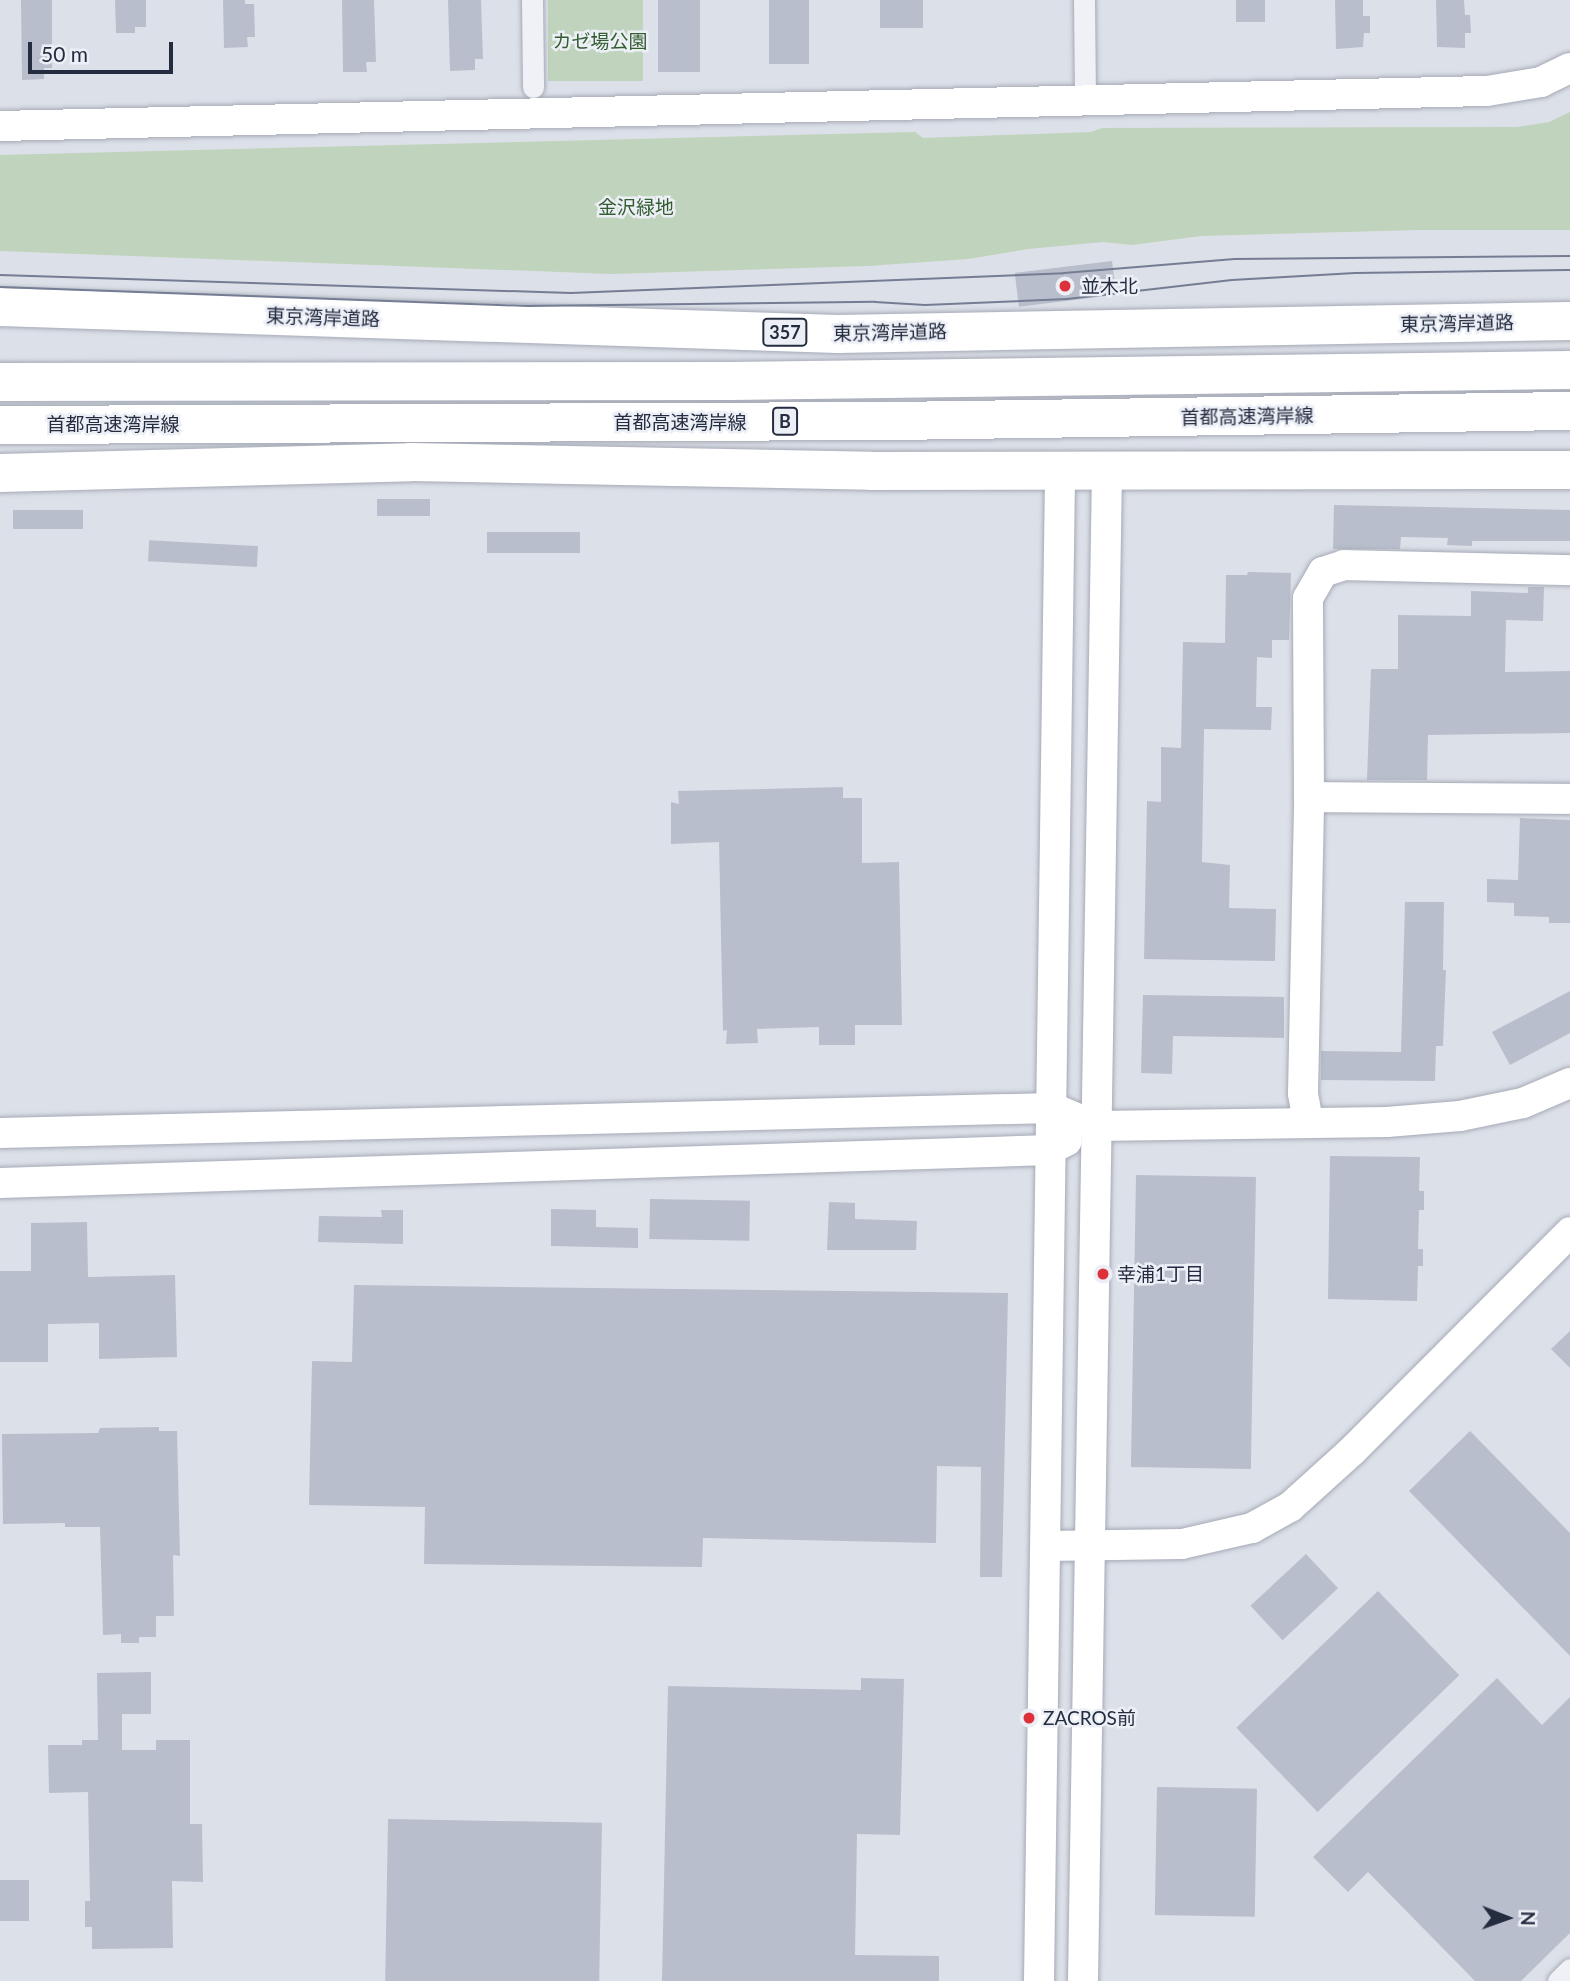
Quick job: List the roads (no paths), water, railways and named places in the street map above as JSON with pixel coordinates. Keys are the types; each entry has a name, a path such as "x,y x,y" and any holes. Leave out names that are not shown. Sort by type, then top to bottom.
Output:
{"highway":[{"name":"東京湾岸道路","path":"0,307 838,334 1570,321"},
{"name":"B","path":"0,375 71,380 729,382 1570,370"},
{"path":"0,382 71,380"},
{"name":"首都高速湾岸線","path":"0,425 880,421 1570,411"},
{"path":"0,472 411,462 871,471 1570,470"}],"street":[{"path":"532,0 533,87"},
{"path":"1084,0 1085,98"},
{"path":"0,125 1085,98 1487,91 1541,82 1570,68"},
{"path":"1039,1981 1060,470"},
{"path":"1083,1981 1107,470"},
{"path":"1308,1122 1303,1093 1310,797 1308,598 1323,572 1344,565 1570,569"},
{"path":"1310,797 1570,799"},
{"path":"0,1133 1053,1108 1095,1126 1387,1122 1460,1116 1523,1103 1570,1083"},
{"path":"0,1183 1049,1150 1095,1126"},
{"path":"1046,1546 1182,1545 1252,1528 1290,1507 1352,1451 1570,1232"},
{"path":"1558,1981 1570,1969"}],"tram line":[{"path":"0,275 571,293 1064,273 1234,259 1570,256"},
{"path":"0,287 528,306 875,302 925,305 1067,299 1232,280 1355,273 1570,270"}],"place":[{"name":"並木北","path":"1065,286"},
{"name":"幸浦1丁目","path":"1103,1274"},
{"name":"ZACROS前","path":"1029,1718"}],"park label":[{"name":"カゼ場公園","path":"600,41"},
{"name":"金沢緑地","path":"636,207"}]}
